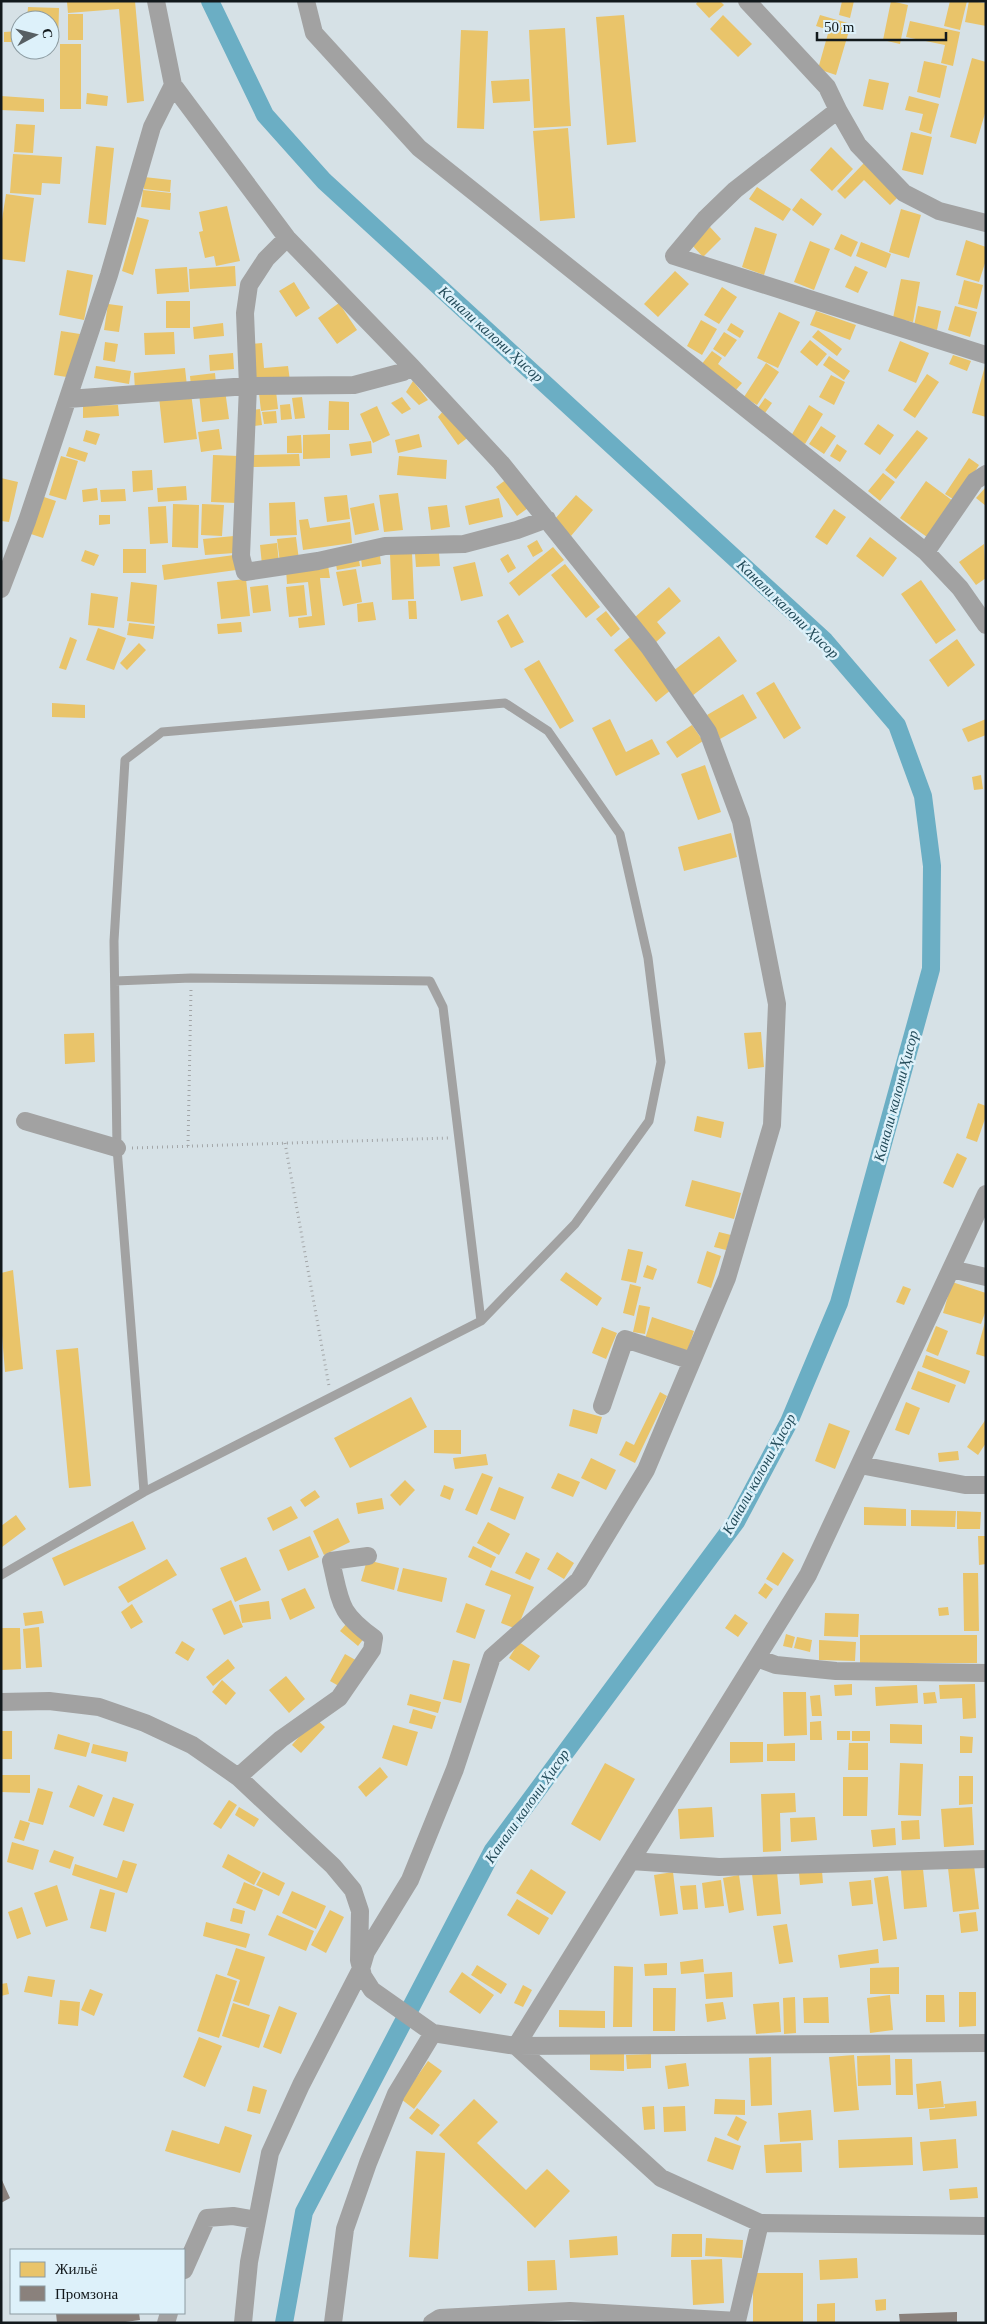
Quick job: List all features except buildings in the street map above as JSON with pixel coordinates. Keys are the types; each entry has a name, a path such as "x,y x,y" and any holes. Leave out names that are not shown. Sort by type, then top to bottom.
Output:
{"street":[{"path":"156,1 173,84 287,238 411,366 501,463 649,646 708,732 741,821 777,1004 772,1125 727,1278 646,1470 579,1580 492,1657 455,1769 410,1880 366,1952 361,1969 301,2085 270,2153 249,2262 243,2323"},
{"path":"306,1 314,33 419,148 926,552 960,588 986,624"},
{"path":"748,1 827,87 858,145 904,193 939,211 986,223"},
{"path":"1,589 27,521 68,399 114,257 152,127 173,84"},
{"path":"838,110 735,190 705,219 674,256 986,355"},
{"path":"287,238 266,259 249,285 245,313 248,386 241,556 245,572 318,561 385,546 464,544 517,530 547,519"},
{"path":"68,399 248,386 354,385 403,372 411,366"},
{"path":"926,552 975,481 986,474"},
{"path":"25,1121 117,1148"},
{"path":"516,2046 808,1575 986,1194"},
{"path":"951,1269 986,1278"},
{"path":"602,1406 625,1339 692,1361"},
{"path":"860,1465 965,1485 986,1485"},
{"path":"238,1777 281,1739 339,1698 372,1650 374,1638 353,1623 343,1610 330,1562 368,1556"},
{"path":"757,1658 776,1665 836,1672 986,1673"},
{"path":"1,1702 49,1701 99,1707 145,1723 192,1745 238,1777 333,1866 353,1890 360,1911 359,1960 363,1976 372,1990 426,2029 516,2046 986,2043"},
{"path":"631,1861 719,1867 986,1859"},
{"path":"333,2323 345,2229 368,2163 396,2094 426,2029"},
{"path":"516,2046 661,2178 760,2223 986,2226"},
{"path":"185,2268 207,2218 233,2216 257,2220"},
{"path":"432,2323 440,2318 570,2311 737,2321 760,2223"}],"lane":[{"path":"1,1576 144,1492 481,1321 576,1224 649,1121 661,1062 648,958 620,834 548,731 506,703 162,732 126,760 114,941 117,1148 144,1492"},
{"path":"114,981 191,978 430,981 443,1008 481,1321"}],"path":[{"path":"188,1146 191,978"},
{"path":"117,1148 459,1138"},
{"path":"285,1143 331,1397"}],"waterway":[{"name":"Канали калони Ҳисор","path":"210,1 265,115 324,181 825,641 897,725 923,796 932,866 931,969 839,1303 789,1422 736,1522 493,1850 304,2212 284,2323"}]}
